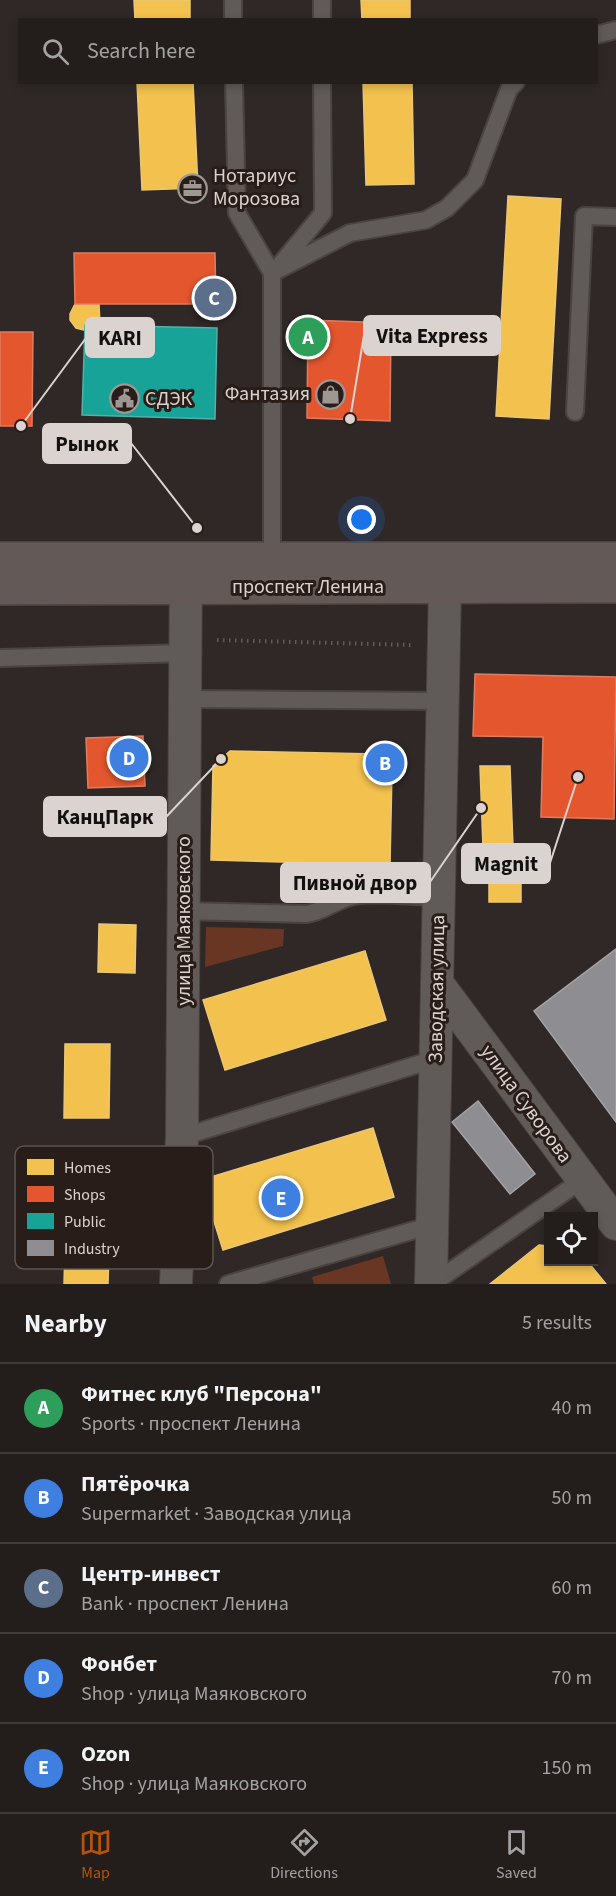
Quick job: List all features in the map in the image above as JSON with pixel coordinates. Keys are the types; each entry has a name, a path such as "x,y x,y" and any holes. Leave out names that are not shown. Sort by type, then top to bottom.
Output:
{"main road":[{"name":"проспект Ленина","path":"0,559 186,573 272,573 616,559"},
{"name":"проспект Ленина","path":"0,588 186,573"},
{"name":"проспект Ленина","path":"272,573 446,586 616,586"}],"street":[{"name":"улица Маяковского","path":"182,1146 185,699 198,647 186,573"},
{"name":"Заводская улица","path":"431,1284 446,586"},
{"name":"улица Суворова","path":"437,983 616,1224"},
{"name":"улица Маяковского","path":"176,1284 177,1269"}],"lane":[{"path":"233,0 233,18"},
{"path":"322,0 322,18"},
{"path":"598,35 612,29 616,30"},
{"path":"234,84 237,213 272,273 272,573"},
{"path":"272,273 323,213 322,84"},
{"path":"272,273 350,233 426,220 447,208 475,180 509,89 514,84"},
{"path":"575,412 584,216 616,217"},
{"path":"0,658 198,647"},
{"path":"185,699 443,701"},
{"path":"184,911 306,914 326,909 352,896 439,897"},
{"path":"182,1137 435,1059"},
{"path":"431,1284 582,1180"},
{"path":"228,1284 432,1225"}],"path":[{"path":"198,647 411,645"}],"shaded area":[{"path":"206,927 284,929 283,946 205,967"},
{"path":"383,1256 391,1284 314,1284 312,1277"}],"building: Homes":[{"path":"134,0 190,0 190,18 135,18"},
{"path":"361,0 410,0 410,18 362,18"},
{"path":"137,84 193,84 198,188 142,190"},
{"path":"363,84 412,84 414,184 366,185"},
{"path":"508,196 561,199 549,419 496,416"},
{"path":"75,304 99,304 100,325 85,325 84,330 76,328 70,320"},
{"path":"230,751 378,754 392,771 390,865 211,860 213,766"},
{"path":"480,766 510,766 513,847 483,848"},
{"path":"489,870 521,871 521,902 489,902"},
{"path":"99,924 136,925 135,973 98,972"},
{"path":"365,951 386,1020 225,1070 203,1000"},
{"path":"65,1044 110,1044 109,1118 64,1118"},
{"path":"373,1128 394,1197 223,1250 213,1218 213,1176"},
{"path":"539,1245 544,1246 544,1266 591,1266 606,1284 490,1284"},
{"path":"64,1269 108,1269 108,1284 64,1284"}],"building: Shops":[{"path":"74,253 215,253 216,304 75,304"},
{"path":"308,320 391,323 390,421 307,418"},
{"path":"0,332 33,332 32,426 0,426"},
{"path":"475,674 616,677 614,819 541,817 543,737 473,736"},
{"path":"143,736 145,786 88,788 86,738"}],"building: Public":[{"path":"85,325 217,328 215,419 82,415"}],"building: Industry":[{"path":"616,949 616,1122 534,1011"},
{"path":"478,1101 535,1174 510,1194 452,1122"}],"place":[{"name":"Нотариус Морозова","path":"192,188"},
{"name":"Центр-инвест","path":"214,298"},
{"name":"Фитнес клуб \"Персона\"","path":"308,337"},
{"name":"Фантазия","path":"331,394"},
{"name":"СДЭК","path":"124,399"},
{"name":"Vita Express","path":"350,419"},
{"name":"KARI","path":"21,426"},
{"name":"Рынок","path":"197,528"},
{"name":"Фонбет","path":"129,758"},
{"name":"КанцПарк","path":"221,759"},
{"name":"Пятёрочка","path":"385,763"},
{"name":"Magnit","path":"578,777"},
{"name":"Пивной двор","path":"481,808"},
{"name":"Ozon","path":"281,1198"}]}
